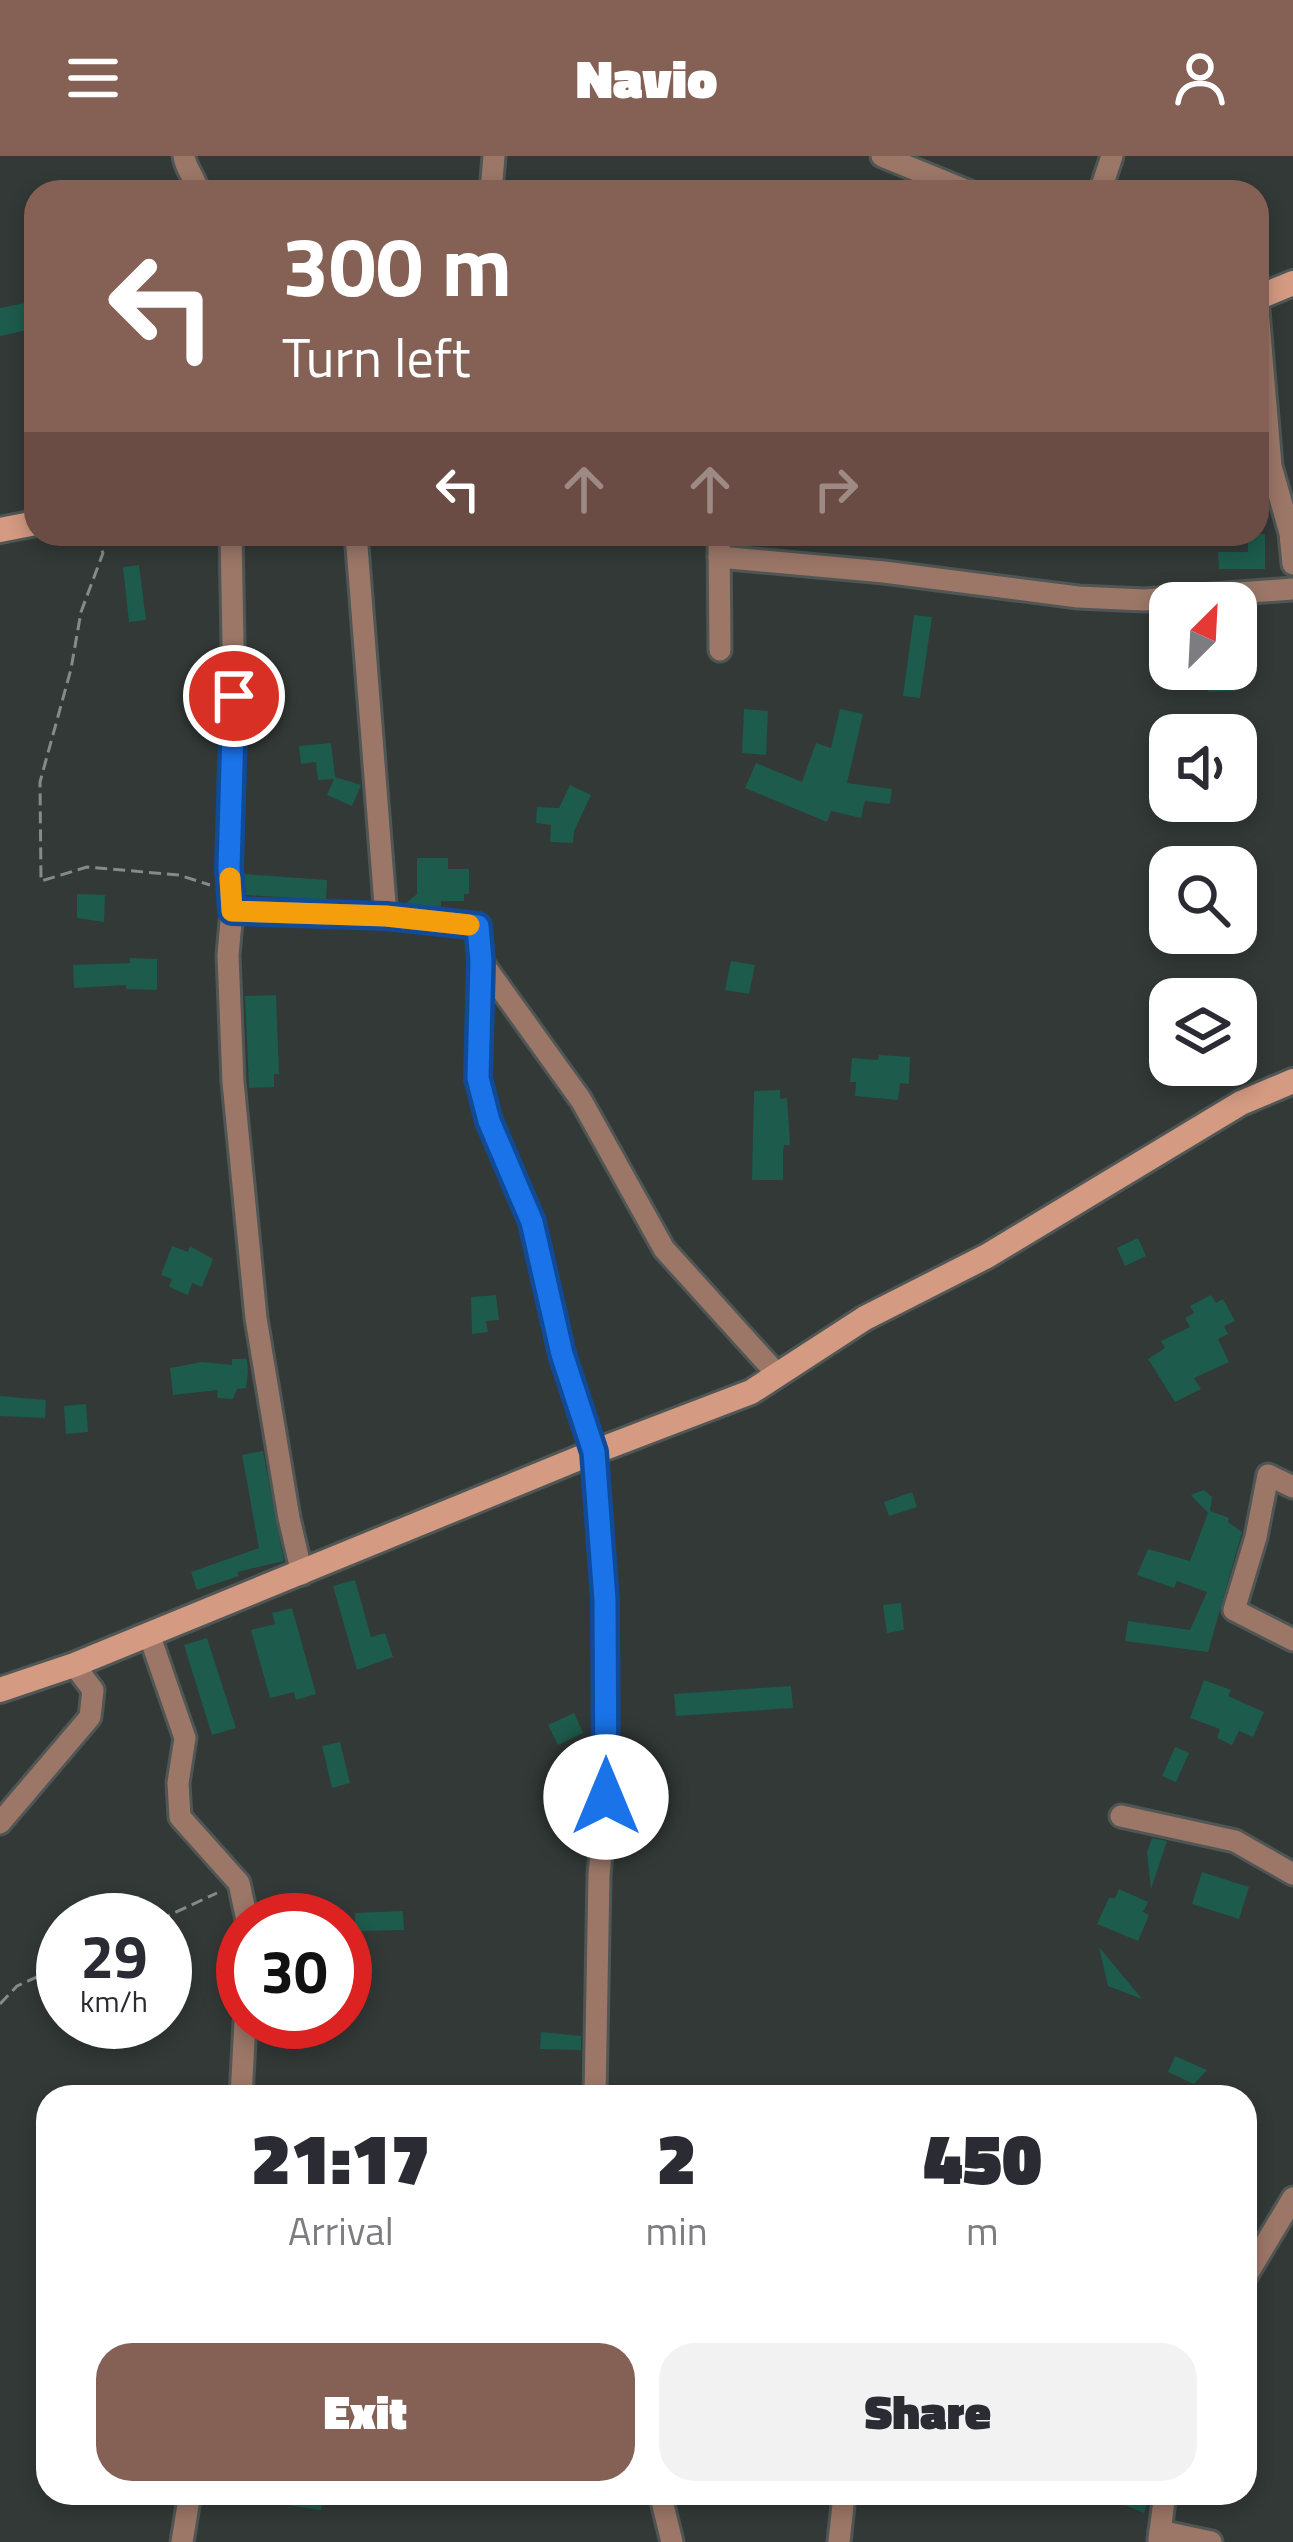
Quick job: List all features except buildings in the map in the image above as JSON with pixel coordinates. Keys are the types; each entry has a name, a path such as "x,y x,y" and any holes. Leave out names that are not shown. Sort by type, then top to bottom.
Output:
{"street":[{"path":"882,156 941,180"},
{"path":"1269,442 1271,466 1291,533 1293,564"},
{"path":"231,546 234,696 228,955 232,1082 256,1318 302,1574"},
{"path":"357,546 386,916"},
{"path":"720,650 719,546 1078,597 1144,599 1293,590"},
{"path":"231,901 478,926 478,1078 489,1121 532,1222 562,1354 594,1452 605,1600 606,1754 595,2085"},
{"path":"481,961 581,1100 664,1250 778,1375"},
{"path":"0,1690 74,1665 751,1392 866,1318 1113,1184 1241,1103 1293,1081"},
{"path":"1293,1487 1268,1475 1234,1610 1293,1640"},
{"path":"148,1634 185,1738 178,1783 180,1817 239,1882 241,1893"},
{"path":"0,1823 90,1717 93,1690 74,1665"},
{"path":"1121,1816 1235,1841 1293,1874"},
{"path":"242,2085 244,2049"},
{"path":"1257,2258 1293,2198"},
{"path":"182,2542 188,2505"},
{"path":"663,2505 672,2542"},
{"path":"839,2542 843,2505"},
{"path":"1164,2505 1160,2536 1211,2542"}],"path":[{"path":"101,546 104,553 81,612 71,669 40,782 40,881 87,867 179,875 231,901"},
{"path":"192,1904 239,1882"},
{"path":"0,2004 17,1986 36,1977"}],"slow traffic":[{"path":"230,878 232,911 386,916 469,925"}],"route":[{"path":"234,696 232,911 386,916 478,926 478,1078 489,1121 532,1222 562,1354 594,1452 605,1600 606,1797"}]}
